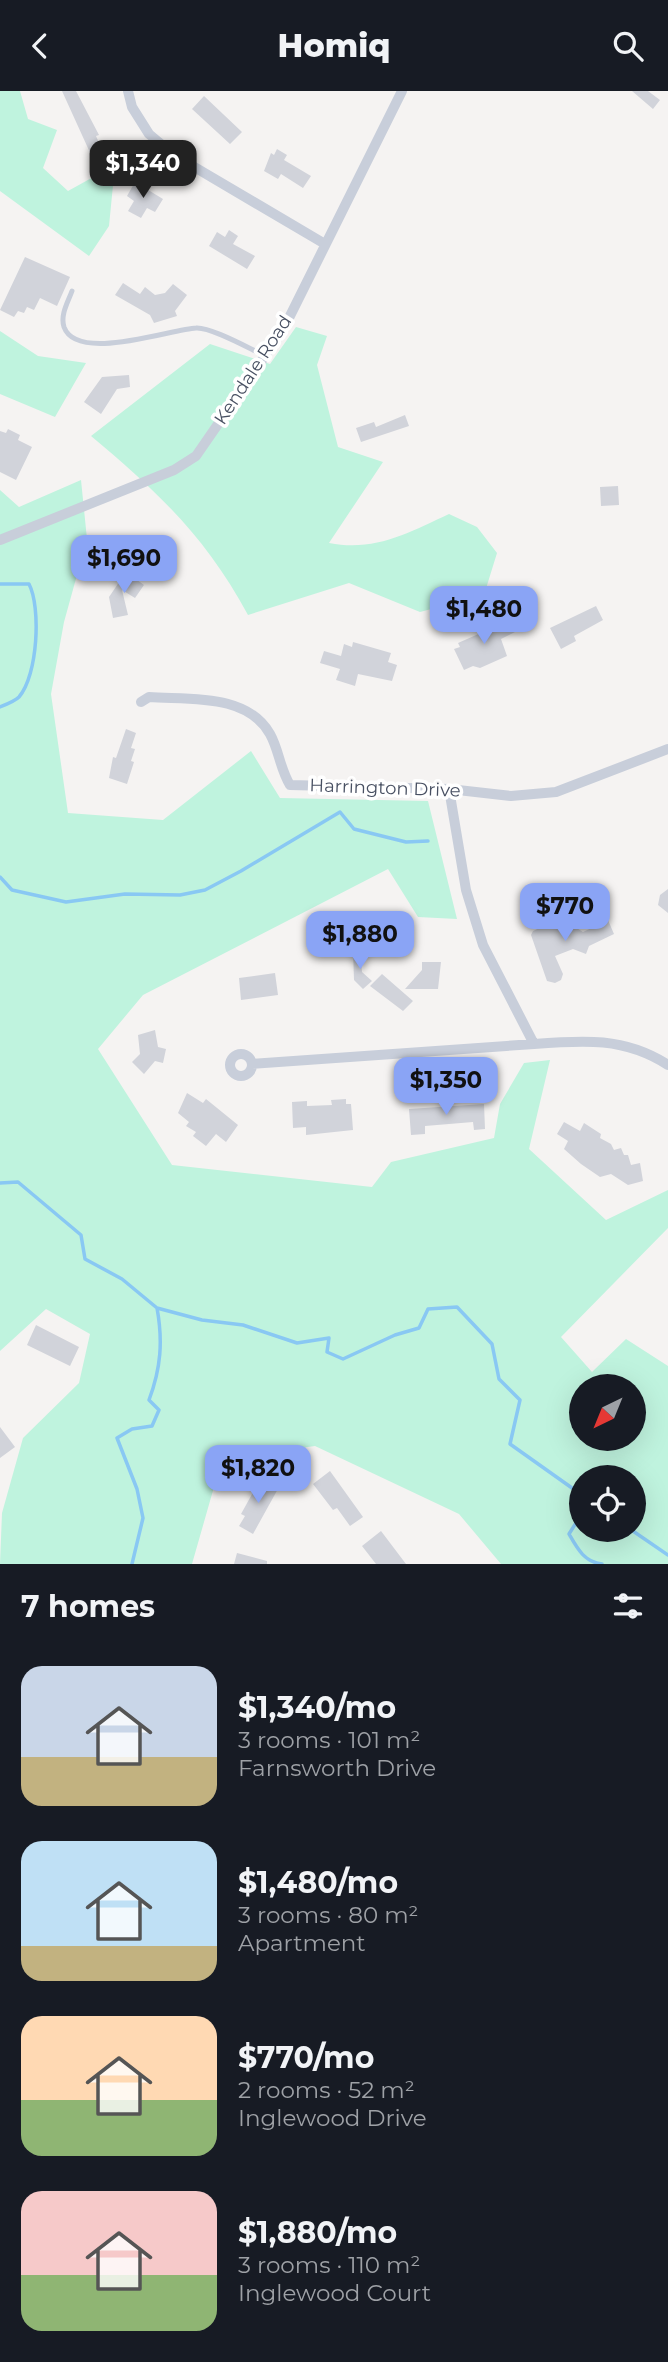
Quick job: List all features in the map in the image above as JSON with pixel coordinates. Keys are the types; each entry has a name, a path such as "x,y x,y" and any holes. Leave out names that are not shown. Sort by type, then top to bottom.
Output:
{"street":[{"path":"128,91 132,107 149,134 174,155 325,244"},
{"name":"Kendale Road","path":"0,540 174,470 196,456 283,330 402,91"},
{"name":"Harrington Drive","path":"141,702 149,697 220,702 246,709 270,733 290,785 449,789 512,796 556,792 668,749"},
{"path":"449,789 466,890 483,944 534,1044"},
{"path":"252,1064 608,1041 633,1047 668,1065"}],"lane":[{"path":"72,291 63,317 65,329 74,338 101,343 128,343 199,327 266,356"}],"green space":[{"path":"0,91 20,91 28,119 57,130 43,168 68,191 115,165 109,226 89,256 0,191"},
{"path":"296,327 327,336 317,365 338,447 383,462 329,543 376,543 405,534 449,514 477,527 497,553 484,595 420,612 349,583 248,615 215,562 179,517 91,436 210,344 270,364"},
{"path":"0,331 38,356 86,363 55,417 0,394"},
{"path":"81,480 87,539 64,622 51,694 68,813 163,820 251,751 280,798 428,801 457,919 418,917 388,869 143,995 98,1049 172,1165 372,1187 391,1162 494,1138 500,1104 524,1063 550,1060 529,1149 606,1220 668,1190 668,1228 561,1337 592,1372 626,1339 668,1366 668,1564 501,1564 459,1514 315,1446 222,1459 192,1564 0,1564 2,1513 23,1438 79,1383 90,1334 46,1309 0,1351 0,490 19,507"}],"building":[{"path":"62,91 76,91 99,135 96,136 103,152 92,157"},
{"path":"632,91 648,91 660,100 653,109"},
{"path":"204,96 242,132 230,144 192,109"},
{"path":"277,149 287,155 284,160 311,176 303,188 281,174 278,179 264,171 271,153 274,155"},
{"path":"135,182 163,199 155,212 147,208 141,218 128,211 134,201 127,196"},
{"path":"229,230 238,236 233,244 255,256 247,269 209,246 217,232 225,237"},
{"path":"25,257 70,277 57,306 40,298 34,310 27,307 24,313 18,311 14,317 0,310"},
{"path":"123,283 140,294 145,287 155,295 165,293 173,284 187,295 175,311 177,316 154,323 150,315 115,295"},
{"path":"129,375 130,387 117,389 101,414 84,402 102,377"},
{"path":"405,415 409,426 361,442 356,428 374,422 376,427"},
{"path":"8,429 20,435 18,440 32,447 16,480 0,472 0,431 6,433"},
{"path":"618,486 619,505 601,506 600,487"},
{"path":"126,572 144,585 135,598 122,590 128,615 113,618 109,597"},
{"path":"596,606 603,620 574,636 576,641 561,649 550,628"},
{"path":"494,622 496,628 513,622 517,631 501,639 507,656 480,668 473,666 464,670 454,649 460,647 458,643 483,632 481,628"},
{"path":"353,642 391,653 388,662 397,665 392,681 358,674 355,686 336,680 340,669 320,663 324,651 341,656 344,644 352,647"},
{"path":"126,729 136,733 131,748 135,749 131,761 134,762 127,784 109,778 113,757 116,758"},
{"path":"668,889 668,913 658,905 660,895"},
{"path":"561,918 583,932 608,920 614,934 589,946 586,954 573,949 555,956 563,974 561,980 555,983 547,981 531,935 533,931"},
{"path":"353,950 360,950 362,972 372,981 363,989 354,980"},
{"path":"422,962 441,962 438,989 405,989 422,970"},
{"path":"275,973 278,995 241,1000 239,978"},
{"path":"382,974 413,1001 403,1011 370,986"},
{"path":"155,1030 158,1047 166,1049 163,1063 155,1061 144,1074 132,1062 140,1054 138,1035"},
{"path":"187,1093 203,1103 206,1099 238,1125 226,1142 216,1134 206,1146 193,1136 196,1132 186,1126 189,1122 178,1113"},
{"path":"346,1099 346,1104 351,1104 353,1130 306,1135 306,1127 293,1128 292,1102 307,1101 307,1106 332,1105 331,1100"},
{"path":"484,1104 485,1129 474,1130 473,1122 425,1126 425,1134 411,1135 409,1109"},
{"path":"564,1122 580,1131 584,1123 601,1134 600,1138 611,1144 614,1150 621,1148 624,1155 628,1155 631,1165 640,1163 643,1181 628,1185 611,1174 600,1177 581,1164 564,1149 568,1141 557,1134"},
{"path":"36,1325 79,1347 70,1366 27,1345"},
{"path":"0,1427 15,1447 0,1458"},
{"path":"330,1471 363,1517 350,1526 337,1508 333,1510 313,1484"},
{"path":"261,1478 279,1487 253,1534 239,1526 245,1516 241,1514"},
{"path":"381,1531 406,1564 376,1564 362,1546"},
{"path":"237,1553 267,1561 267,1564 234,1564"}],"waterway":[{"path":"0,584 29,584 36,624 34,658 25,687 19,697 0,707"},
{"path":"0,877 12,890 66,902 125,894 180,895 205,890 340,812 354,829 406,842 428,841"},
{"path":"0,1183 18,1182 81,1235 85,1259 122,1279 157,1308 202,1320 243,1325 297,1343 329,1338 327,1352 343,1359 395,1335 419,1328 428,1309 457,1307 492,1344 499,1379 520,1400 510,1444 569,1486"},
{"path":"132,1564 143,1518 137,1489 117,1438 132,1429 152,1426 159,1410 149,1400 160,1354 157,1308"},
{"path":"646,1540 668,1555"},
{"path":"574,1542 586,1557 602,1564"}]}
